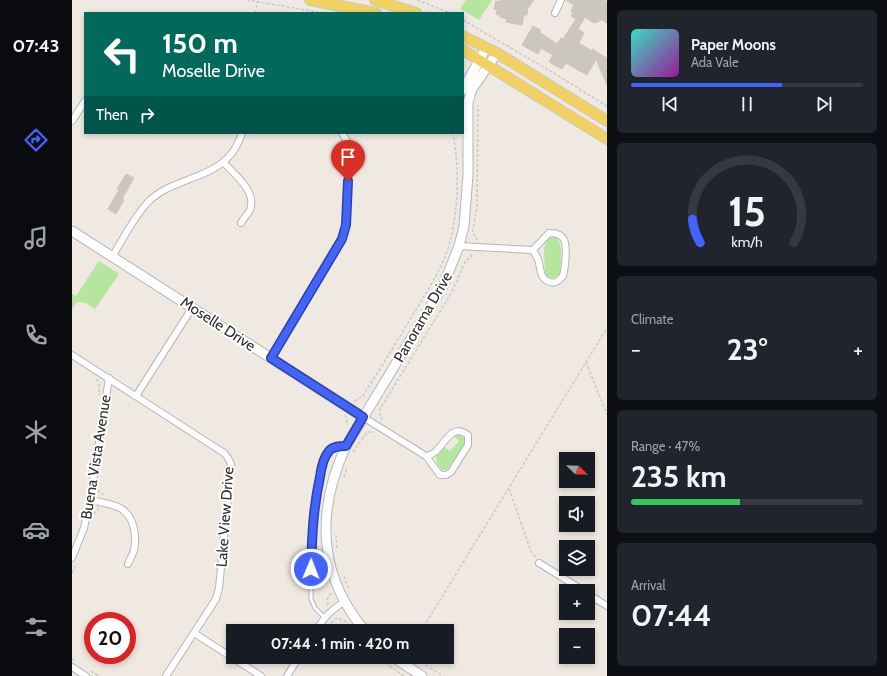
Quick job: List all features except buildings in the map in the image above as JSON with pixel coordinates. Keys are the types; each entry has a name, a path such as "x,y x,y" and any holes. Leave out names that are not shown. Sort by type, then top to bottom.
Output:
{"main road":[{"path":"310,0 371,12"},
{"path":"375,0 413,12"},
{"path":"464,37 497,53 607,121"},
{"path":"464,51 607,138"}],"street":[{"path":"555,12 560,0"},
{"path":"464,88 486,48"},
{"name":"Panorama Drive","path":"359,624 344,602 330,565 326,527 327,503 330,488 337,466 346,446 443,286 459,246 464,226 468,175 468,102 472,89 497,53"},
{"path":"72,121 84,103"},
{"path":"112,257 149,201 164,189 210,172 224,163 233,153 242,134"},
{"path":"271,358 342,239 346,225 350,151 348,141 343,134"},
{"name":"Panorama Drive","path":"462,134 468,175"},
{"path":"224,163 247,188 251,199 250,210 241,222"},
{"name":"Moselle Drive","path":"72,231 363,417"},
{"path":"459,246 533,250 549,233 557,233 563,238 565,244 563,276 557,282 552,283 545,280 541,275 538,259 533,250"},
{"path":"136,396 192,308"},
{"name":"Lake View Drive","path":"72,354 224,453 231,464 219,588 216,599 166,676"},
{"name":"Buena Vista Avenue","path":"72,558 84,528 90,500 109,378"},
{"path":"363,417 426,456 440,475 446,475 451,472 468,445 468,435 458,430 452,433 435,453 426,456"},
{"path":"90,500 122,509 128,515 133,525 135,535 134,549 128,564"},
{"path":"539,563 573,584"},
{"path":"595,598 607,606"},
{"path":"320,624 324,617 344,602"},
{"path":"194,633 261,676"},
{"path":"286,676 294,664"},
{"path":"404,664 422,676"},
{"path":"72,667 86,676"}],"lane":[{"path":"324,617 315,608 311,599 312,524 315,497 322,465 328,452 332,448 346,446"}],"path":[{"path":"247,0 318,12"},
{"path":"417,0 447,12"},
{"path":"255,12 257,1"},
{"path":"464,21 607,106"},
{"path":"353,453 364,435 367,432 374,432 378,426 382,418 380,410 452,292 465,262 471,257 477,238 473,234 473,230 477,215 478,105"},
{"path":"354,401 362,397 366,391 429,289 444,258 454,223 456,202 457,176 453,134"},
{"path":"425,624 607,328"},
{"path":"586,362 607,415"},
{"path":"344,476 349,462"},
{"path":"509,489 531,551 539,563"},
{"path":"335,530 337,552"},
{"path":"342,573 350,593"},
{"path":"330,624 337,618 345,621 347,624"},
{"path":"387,664 404,676"},
{"path":"424,664 443,676"}],"green space":[{"path":"466,0 492,0 479,20 460,9"},
{"path":"556,237 561,250 560,275 552,278 545,275 544,248 548,238"},
{"path":"99,261 119,274 95,309 86,303 77,302 72,309 72,294 76,296"},
{"path":"453,435 461,435 465,439 464,445 447,470 441,470 437,463 436,457 444,447 450,451 459,441"}],"route":[{"path":"311,569 312,524 315,497 322,465 328,452 332,448 346,446 363,417 353,409 271,358 342,239 346,225 348,181"}]}
